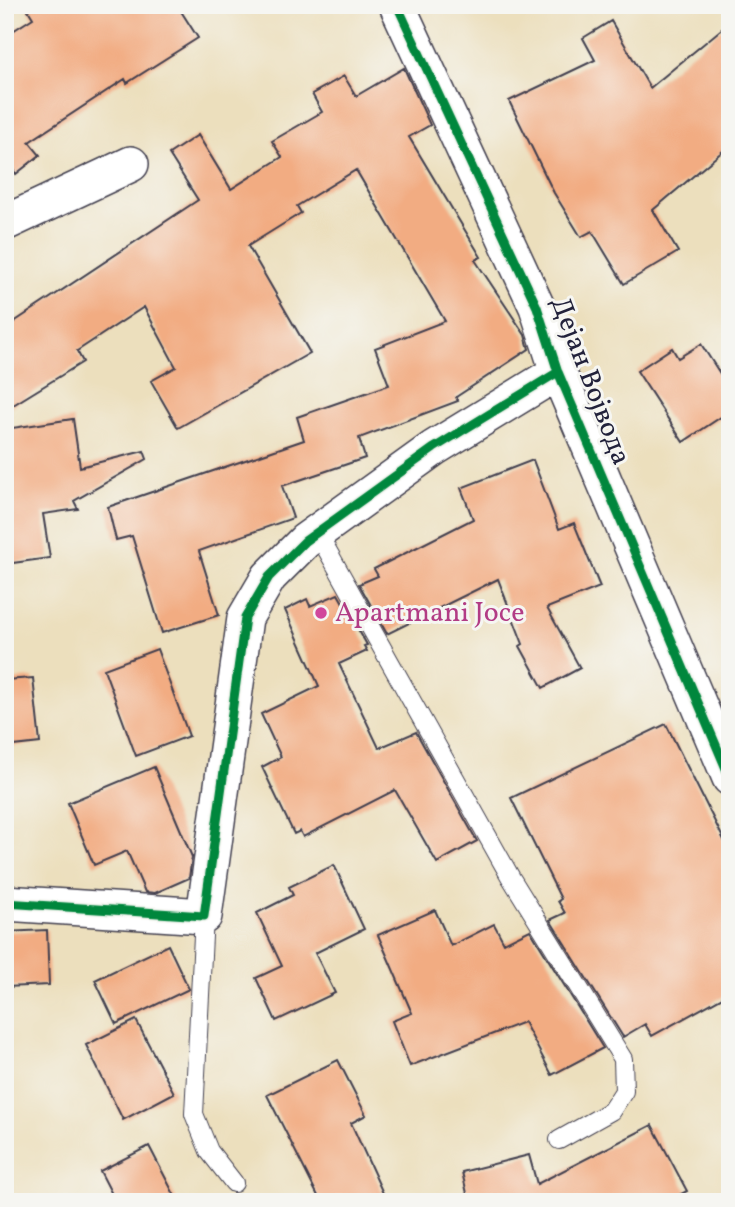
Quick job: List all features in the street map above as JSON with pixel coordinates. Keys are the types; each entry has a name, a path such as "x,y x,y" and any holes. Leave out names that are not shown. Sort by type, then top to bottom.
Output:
{"street":[{"name":"Дејан Војвода","path":"397,5 537,307 558,372 730,778"},
{"path":"5,223 131,164"},
{"path":"5,903 204,916 245,618 269,577 317,532 434,448 558,372"}],"lane":[{"path":"317,532 511,878 622,1059 624,1091 611,1111 559,1140"},
{"path":"204,916 194,1114 209,1151 234,1183"}],"building":[{"path":"25,5 177,5 198,38 127,83 125,79 29,142 40,155 16,174 5,158 5,36 33,18"},
{"path":"611,21 650,88 730,22 730,145 653,210 678,252 624,284 592,231 581,237 554,193 509,101 595,60 583,38"},
{"path":"404,68 430,125 409,137 481,257 475,260 525,335 529,349 456,397 458,401 359,438 365,458 282,486 293,518 199,551 219,615 162,633 132,536 116,540 108,507 304,440 297,417 389,385 375,348 445,321 356,170 297,206 301,213 248,246 310,353 178,428 151,381 176,367 144,307 77,351 83,362 5,410 5,328 198,200 169,154 198,135 231,189 282,157 272,141 322,112 312,94 344,76 356,96"},
{"path":"701,344 730,389 730,411 683,442 637,371 672,348 678,358"},
{"path":"73,419 80,467 144,451 147,459 74,501 78,509 43,514 50,558 5,564 5,429"},
{"path":"533,460 559,529 574,523 600,587 547,608 580,668 543,688 520,646 523,644 498,579 387,634 359,584 378,576 374,569 473,519 461,488"},
{"path":"338,594 367,645 364,646 367,651 339,664 379,748 416,732 477,841 437,863 395,790 303,837 300,831 294,834 262,767 281,757 261,714 319,686 285,610 307,599 310,606"},
{"path":"157,649 189,736 136,756 104,669"},
{"path":"33,678 40,743 5,747 5,680"},
{"path":"666,724 730,852 730,993 652,1036 645,1024 623,1037 550,920 565,913 558,901 561,899 511,798"},
{"path":"154,767 192,857 189,878 155,893 145,892 127,851 94,865 68,803"},
{"path":"334,865 364,929 315,953 335,993 276,1021 256,978 282,966 257,913 293,895 289,887"},
{"path":"435,910 451,946 494,924 504,943 530,930 603,1048 552,1075 524,1022 410,1066 392,1021 412,1013 378,935"},
{"path":"47,930 49,985 5,987 5,932"},
{"path":"168,945 189,989 116,1024 95,980"},
{"path":"136,1020 174,1093 123,1120 86,1045"},
{"path":"338,1060 366,1115 351,1123 387,1202 321,1202 267,1095"},
{"path":"652,1125 687,1191 666,1202 469,1202 462,1172 529,1155 537,1184"},
{"path":"149,1146 178,1202 116,1202 100,1171"}],"cycle path":[{"path":"397,5 537,307 558,372 730,778"},
{"path":"5,903 204,916 245,618 269,577 305,541 434,448 558,372"}],"place":[{"name":"Apartmani Joce","path":"321,613"}]}
